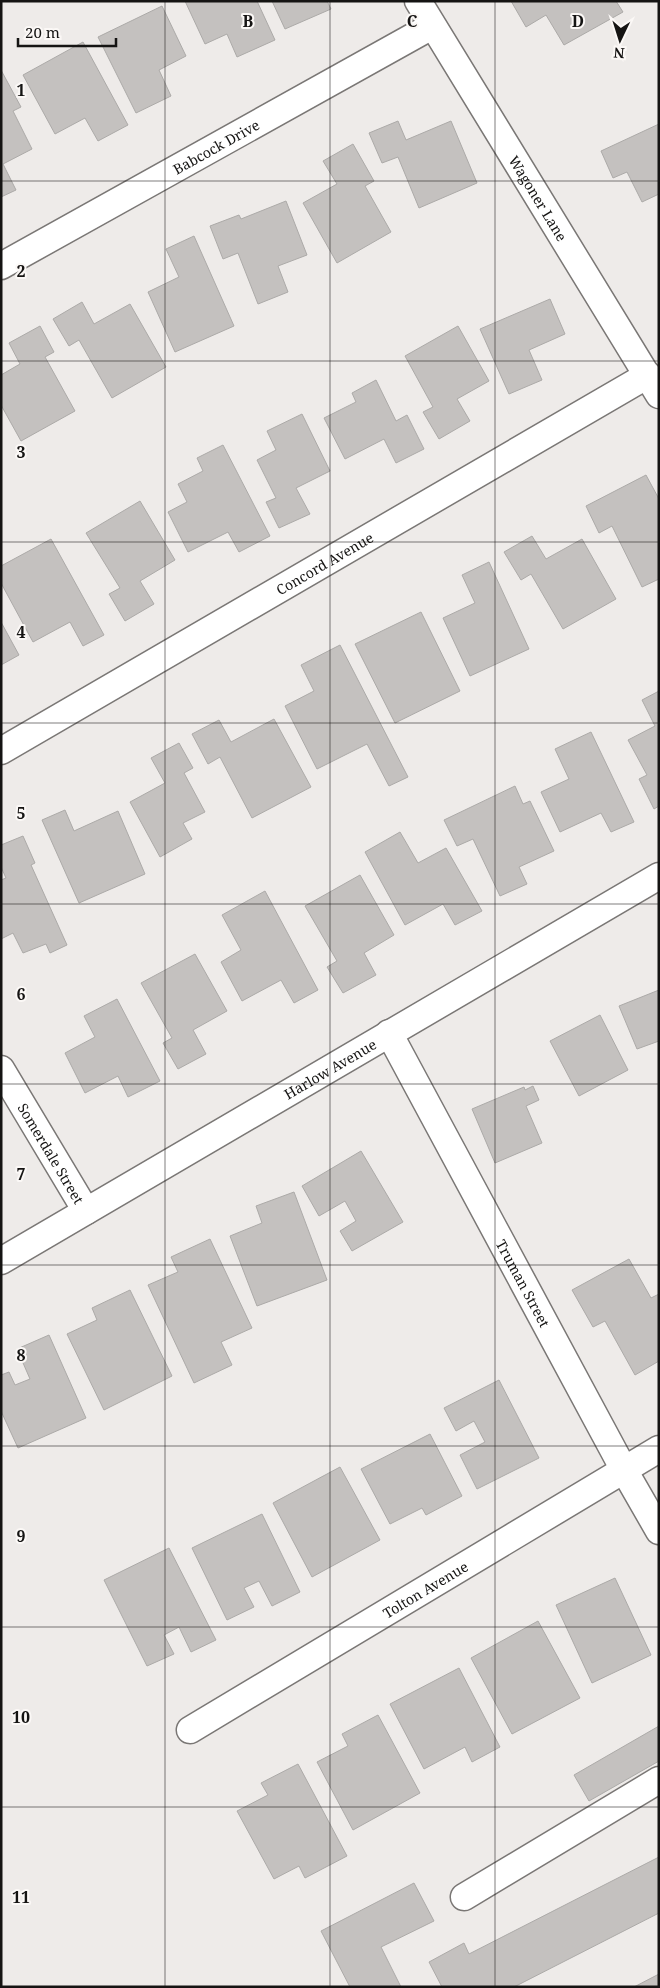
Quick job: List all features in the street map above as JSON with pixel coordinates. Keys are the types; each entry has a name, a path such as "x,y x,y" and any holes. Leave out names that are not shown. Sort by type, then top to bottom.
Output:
{"street":[{"name":"Wagoner Lane","path":"418,1 653,385"},
{"name":"Babcock Drive","path":"1,266 432,26"},
{"name":"Concord Avenue","path":"1,751 653,385"},
{"name":"Harlow Avenue","path":"1,1261 659,876"},
{"name":"Truman Street","path":"388,1033 624,1470 659,1531"},
{"name":"Somerdale Street","path":"1,1069 86,1211"},
{"name":"Tolton Avenue","path":"190,1730 659,1449"},
{"path":"464,1897 659,1780"}],"building":[{"path":"185,1 257,1 275,40 237,57 227,34 205,44"},
{"path":"272,1 327,1 331,9 285,29"},
{"path":"511,1 616,1 623,12 564,45 546,15 526,27"},
{"path":"162,6 186,56 159,70 171,96 136,113 98,37"},
{"path":"83,42 128,125 98,141 85,118 55,134 23,75"},
{"path":"1,70 21,107 13,111 32,149 3,164 16,190 1,197"},
{"path":"398,121 406,140 451,121 477,183 419,208 398,157 382,163 369,133"},
{"path":"659,124 659,194 642,202 627,172 613,178 601,151"},
{"path":"353,144 374,181 365,186 391,232 337,263 303,203 337,184 323,161"},
{"path":"286,201 307,255 278,266 288,292 258,304 238,253 223,259 210,226 239,215 241,219"},
{"path":"194,236 234,326 175,352 148,292 179,277 166,249"},
{"path":"550,299 565,334 529,350 542,380 509,394 480,329"},
{"path":"82,302 94,324 130,304 166,367 112,398 79,340 69,346 53,319"},
{"path":"40,326 54,352 45,357 75,411 21,441 1,405 1,375 20,364 9,343"},
{"path":"458,326 489,381 457,399 470,421 439,439 423,412 433,407 405,356"},
{"path":"376,380 396,421 407,415 424,449 396,463 384,439 345,459 324,418 356,402 352,393"},
{"path":"302,414 330,471 296,488 310,514 279,528 266,502 276,498 257,460 276,450 267,431"},
{"path":"223,445 270,536 239,552 228,532 188,552 168,512 187,502 178,484 203,471 197,458"},
{"path":"646,475 659,499 659,579 642,587 612,526 599,533 586,506"},
{"path":"140,501 175,560 140,581 154,604 125,621 109,594 120,588 86,533"},
{"path":"532,536 546,559 582,539 616,599 563,629 531,574 521,580 504,552"},
{"path":"51,539 104,635 83,646 70,622 33,642 1,583 1,566"},
{"path":"489,562 529,649 470,676 443,618 475,603 462,575"},
{"path":"421,612 460,691 395,723 355,644"},
{"path":"1,622 19,655 1,665"},
{"path":"340,645 408,777 389,786 367,744 317,769 285,706 314,691 301,665"},
{"path":"659,691 659,806 654,809 639,779 647,775 628,740 655,726 642,700"},
{"path":"274,719 311,787 252,818 220,757 208,764 192,734 219,720 231,742"},
{"path":"591,732 634,822 611,832 601,813 560,832 541,792 569,779 555,749"},
{"path":"179,743 193,768 184,773 205,812 183,823 192,839 160,857 130,802 165,783 151,758"},
{"path":"515,786 523,804 530,801 554,851 519,867 527,884 500,896 473,839 457,846 444,820"},
{"path":"65,810 74,831 118,811 145,874 79,903 42,820"},
{"path":"400,832 418,863 446,848 482,911 455,925 443,904 405,925 365,852"},
{"path":"23,836 35,863 31,865 67,945 50,953 46,944 23,953 13,933 1,939 1,880 6,878 1,867 1,845"},
{"path":"360,875 394,935 364,953 376,975 343,993 327,967 337,961 305,906"},
{"path":"265,891 318,990 294,1003 281,980 242,1001 221,962 241,950 222,915"},
{"path":"195,954 227,1011 193,1030 206,1054 178,1069 163,1043 172,1038 141,983"},
{"path":"659,990 659,1041 637,1049 619,1006"},
{"path":"117,999 160,1081 128,1097 118,1076 85,1093 65,1053 95,1037 84,1016"},
{"path":"600,1015 628,1070 579,1096 550,1041"},
{"path":"533,1086 539,1100 526,1106 542,1143 495,1163 472,1109 524,1087 525,1090"},
{"path":"361,1151 403,1222 352,1251 340,1231 356,1221 345,1201 319,1216 302,1186"},
{"path":"294,1192 327,1280 257,1306 230,1236 262,1223 256,1206"},
{"path":"210,1239 252,1328 221,1342 232,1365 194,1383 148,1285 178,1272 171,1257"},
{"path":"629,1259 651,1298 659,1294 659,1361 635,1375 605,1321 593,1327 572,1290"},
{"path":"130,1290 172,1376 104,1410 67,1334 97,1320 92,1308"},
{"path":"49,1335 86,1418 18,1448 1,1411 1,1375 9,1372 15,1385 30,1379 17,1349"},
{"path":"499,1380 539,1458 477,1489 460,1455 485,1442 474,1421 456,1431 444,1408"},
{"path":"430,1434 462,1496 426,1515 422,1508 390,1524 361,1469"},
{"path":"340,1467 380,1540 312,1577 273,1503"},
{"path":"262,1514 300,1592 272,1606 259,1581 244,1588 254,1607 227,1620 192,1548"},
{"path":"169,1548 216,1640 191,1652 179,1627 164,1635 174,1654 147,1666 104,1580"},
{"path":"615,1578 651,1655 592,1683 556,1605"},
{"path":"538,1621 580,1698 512,1734 471,1658"},
{"path":"459,1668 500,1747 472,1762 465,1747 424,1769 390,1704"},
{"path":"378,1715 420,1793 353,1830 317,1762 348,1746 342,1734"},
{"path":"659,1726 659,1761 589,1801 574,1775"},
{"path":"298,1764 347,1856 305,1878 299,1866 274,1879 237,1811 268,1795 261,1783"},
{"path":"659,1857 659,1913 514,1987 442,1987 429,1962 464,1943 469,1954"},
{"path":"414,1883 434,1921 381,1947 401,1987 350,1987 321,1931"},
{"path":"659,1974 659,1987 634,1987"}]}
